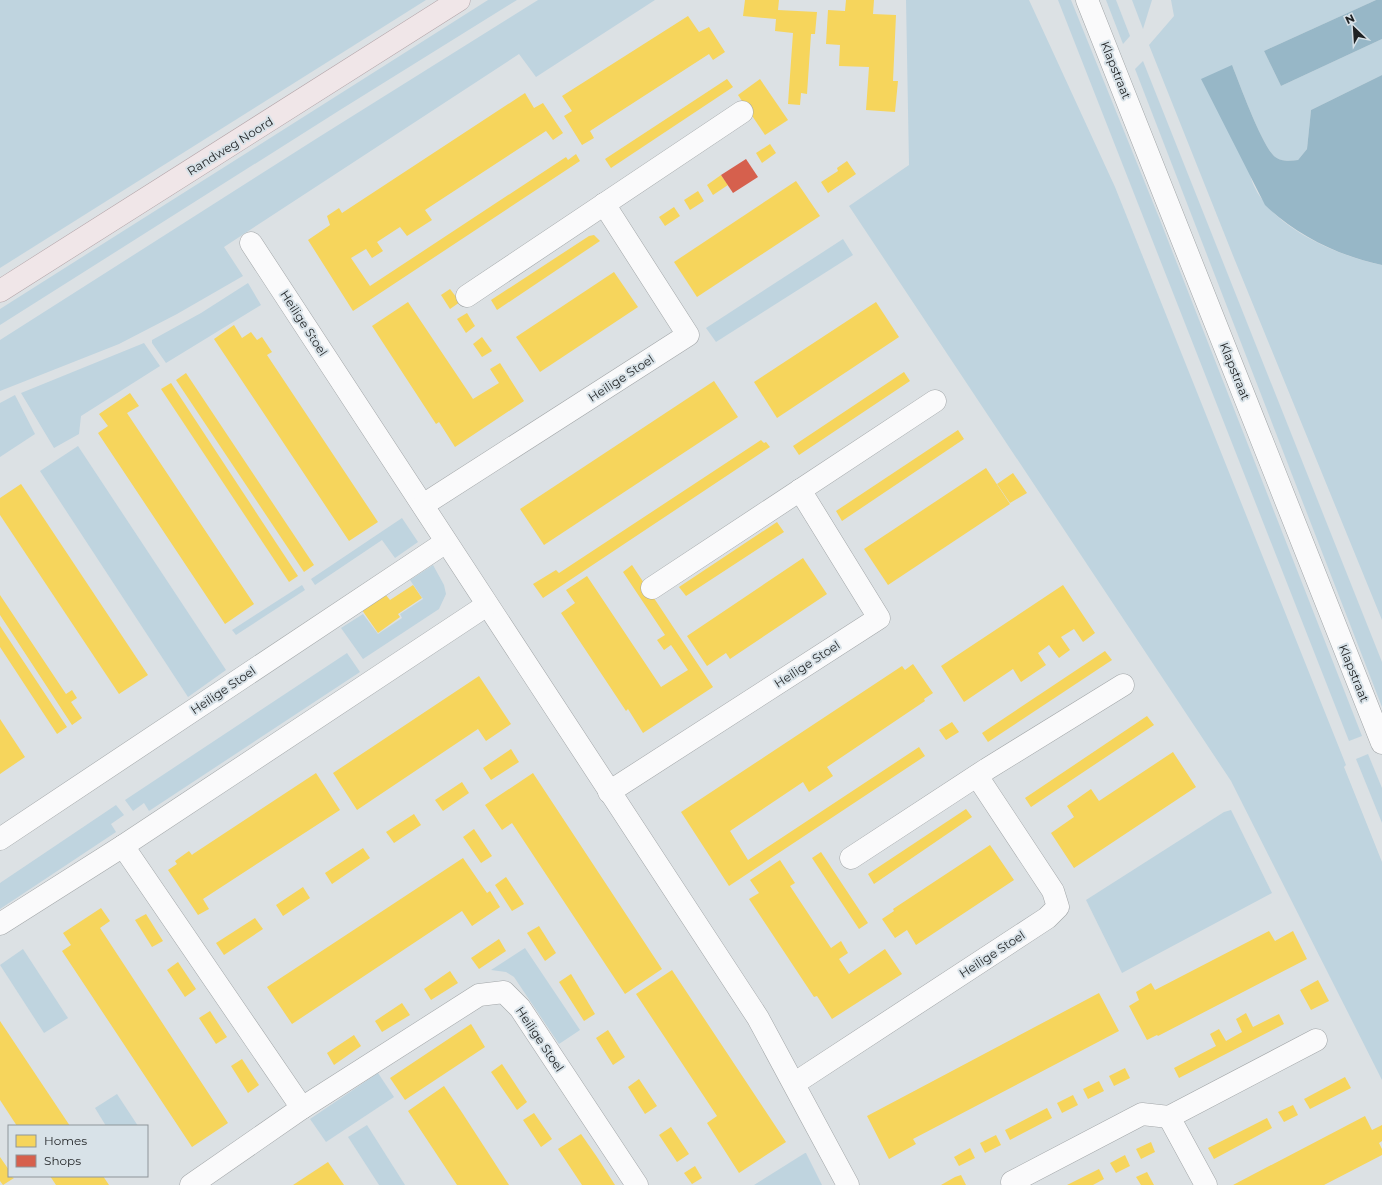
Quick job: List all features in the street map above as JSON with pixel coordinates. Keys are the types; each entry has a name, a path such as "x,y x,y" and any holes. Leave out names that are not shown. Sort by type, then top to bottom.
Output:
{"main road":[{"name":"Randweg Noord","path":"0,291 459,0"}],"street":[{"name":"Klapstraat","path":"1087,0 1382,743"},
{"path":"467,296 742,112"},
{"name":"Heilige Stoel","path":"423,505 688,335 604,204"},
{"name":"Heilige Stoel","path":"251,243 758,1018 795,1083 848,1185"},
{"path":"652,588 935,401"},
{"name":"Heilige Stoel","path":"609,792 879,618 800,490"},
{"name":"Heilige Stoel","path":"0,838 446,542"},
{"path":"0,924 124,846 487,605"},
{"path":"851,858 977,776 1123,685"},
{"name":"Heilige Stoel","path":"795,1083 1047,918 1058,907 1053,891 977,776"},
{"path":"124,846 302,1108"},
{"name":"Heilige Stoel","path":"191,1185 302,1108 479,996 504,992 520,1008 637,1185"},
{"path":"1012,1182 1142,1114 1169,1117 1316,1040"},
{"path":"1169,1117 1206,1185"}],"shaded area":[{"path":"0,0 426,0 0,268"},
{"path":"488,0 517,0 0,325 0,309"},
{"path":"538,0 655,0 536,77 519,54 224,247 243,276 177,314 119,344 0,391 0,340"},
{"path":"906,0 1029,0 1115,187 1346,765 1344,767 1382,862 1382,1080 1231,781 849,206 909,165"},
{"path":"1058,0 1071,0 1160,220 1362,736 1349,741"},
{"path":"1106,0 1116,0 1130,36 1123,44"},
{"path":"1132,0 1152,0 1143,29"},
{"path":"1171,0 1376,0 1264,51 1281,86 1382,39 1382,75 1311,110 1307,149 1298,160 1289,161 1280,159 1274,156 1269,149 1251,113 1232,65 1251,178 1263,201 1276,215 1292,228 1309,238 1346,255 1382,265 1382,620 1234,258 1149,45 1174,16"},
{"path":"1376,0 1382,0 1382,39 1281,86 1264,51"},
{"path":"1143,61 1382,662 1382,707 1135,69"},
{"path":"1232,65 1263,139 1274,156 1286,161 1298,160 1307,149 1311,110 1382,75 1382,265 1350,256 1319,243 1290,226 1265,205 1201,79"},
{"path":"843,239 853,255 716,342 706,328"},
{"path":"248,283 261,305 166,363 152,343 152,340 201,313"},
{"path":"144,343 160,366 81,416 79,434 54,448 21,393"},
{"path":"15,395 35,434 0,457 0,403"},
{"path":"78,446 226,670 188,697 40,471"},
{"path":"402,518 418,542 395,558 382,540 315,585 311,579"},
{"path":"433,565 444,585 446,594 439,609 363,659 341,628 363,614 378,634 402,618 400,614 423,599 410,580"},
{"path":"302,585 305,590 236,635 232,630"},
{"path":"347,653 360,672 149,811 144,803 133,811 125,800"},
{"path":"1368,754 1382,788 1382,823 1356,759"},
{"path":"116,805 124,815 111,824 116,832 0,909 0,883"},
{"path":"1231,810 1272,893 1122,973 1086,900 1224,812"},
{"path":"525,948 580,1030 559,1044 514,977 506,972 491,970"},
{"path":"23,949 68,1018 44,1033 0,965"},
{"path":"378,1073 394,1097 326,1142 310,1119"},
{"path":"117,1094 137,1125 105,1125 95,1108"},
{"path":"367,1125 405,1185 379,1185 348,1137"},
{"path":"805,1153 822,1185 754,1185"}],"building: Homes":[{"path":"745,0 779,0 778,10 817,12 815,34 811,34 807,94 801,93 800,105 788,104 793,33 775,31 776,19 743,16"},
{"path":"846,0 874,0 873,14 896,15 893,81 898,81 895,112 866,110 869,67 839,66 840,45 826,44 828,10 845,11"},
{"path":"688,16 699,32 709,27 725,52 713,60 709,54 613,116 590,131 594,138 582,145 564,116 572,111 562,96"},
{"path":"727,79 733,87 611,168 605,159"},
{"path":"760,79 788,120 765,135 738,95"},
{"path":"525,93 534,108 543,103 563,133 553,140 546,131 425,210 432,220 407,236 400,227 377,242 383,251 372,258 366,249 351,258 370,286 566,157 568,160 576,154 580,161 353,311 308,240 330,225 327,216 339,208 342,213"},
{"path":"770,144 776,153 762,163 756,153"},
{"path":"847,161 856,174 828,193 821,182 838,171 837,168"},
{"path":"721,175 728,185 713,195 707,185"},
{"path":"796,181 820,216 697,297 674,262"},
{"path":"698,191 704,201 690,210 684,200"},
{"path":"674,207 680,216 665,226 659,217"},
{"path":"594,235 600,241 497,310 491,300 589,236"},
{"path":"614,272 638,307 540,372 516,337"},
{"path":"450,289 460,302 450,309 441,295"},
{"path":"408,302 473,399 499,383 490,369 500,363 524,401 455,447 439,422 436,424 372,326"},
{"path":"876,302 899,337 777,418 754,382"},
{"path":"467,313 475,326 466,333 457,319"},
{"path":"234,325 242,338 251,332 257,340 262,337 272,352 267,355 378,522 349,541 214,339"},
{"path":"482,337 492,351 482,357 473,344"},
{"path":"904,372 910,381 799,455 793,446"},
{"path":"186,373 314,565 304,572 176,380"},
{"path":"714,381 738,417 544,545 520,509"},
{"path":"171,383 298,576 289,582 161,389"},
{"path":"130,393 139,406 127,413 254,604 225,624 98,433 108,426 99,414"},
{"path":"958,430 964,439 842,521 836,511"},
{"path":"761,440 764,443 766,442 770,447 543,598 533,584 556,570 559,573"},
{"path":"986,468 1010,504 888,585 864,549"},
{"path":"1013,473 1027,493 1010,503 997,484"},
{"path":"21,484 148,675 119,694 0,515 0,498"},
{"path":"777,522 784,532 686,596 679,587"},
{"path":"803,558 827,594 730,659 726,653 707,666 687,636"},
{"path":"632,565 713,687 643,733 628,709 626,711 561,613 575,603 566,590 587,576 661,687 688,670 671,645 664,650 657,640 665,635 623,572"},
{"path":"413,585 422,598 398,614 400,617 378,633 362,610 385,594 390,600"},
{"path":"1063,585 1095,633 1083,642 1074,629 1061,637 1070,650 1059,658 1049,645 1038,653 1046,665 1021,682 1013,669 964,702 941,666"},
{"path":"0,595 66,694 72,690 77,698 71,702 82,718 72,725 0,615"},
{"path":"0,626 67,727 57,734 0,647"},
{"path":"1105,651 1112,660 988,742 982,733"},
{"path":"913,664 933,693 924,699 925,701 827,767 833,776 809,792 803,782 730,831 748,860 919,747 925,756 729,886 681,812 902,666 905,670"},
{"path":"479,676 511,724 486,741 478,729 357,810 333,773"},
{"path":"1147,716 1154,725 1031,807 1025,798"},
{"path":"0,719 25,757 0,774"},
{"path":"952,722 959,732 946,740 939,730"},
{"path":"511,749 519,762 491,780 483,768"},
{"path":"1173,752 1196,787 1074,868 1051,833 1074,817 1067,806 1091,789 1099,801"},
{"path":"316,773 340,810 203,899 209,909 198,915 168,870 177,864 175,861 189,851 192,855"},
{"path":"533,773 662,969 625,994 512,823 502,830 485,805"},
{"path":"462,782 469,793 443,811 435,800"},
{"path":"966,809 972,817 874,884 868,874"},
{"path":"414,814 421,825 394,843 386,832"},
{"path":"474,829 492,856 481,863 463,837"},
{"path":"990,845 1014,880 916,945 907,930 895,938 882,919 894,911 893,909"},
{"path":"363,848 370,858 332,884 325,873"},
{"path":"821,852 868,923 859,929 812,858"},
{"path":"463,858 487,893 490,891 500,907 472,926 462,911 292,1024 267,987"},
{"path":"780,860 795,883 790,886 831,948 841,941 848,953 839,959 849,974 885,949 902,974 832,1019 817,996 814,997 749,899 759,893 750,880"},
{"path":"506,877 524,904 512,911 495,885"},
{"path":"303,887 310,898 283,916 276,905"},
{"path":"101,908 110,921 100,928 228,1123 192,1147 62,951 71,945 63,933"},
{"path":"146,914 163,941 152,947 135,920"},
{"path":"255,918 263,929 224,955 216,943"},
{"path":"539,926 556,953 545,961 527,933"},
{"path":"1269,931 1275,941 1293,931 1307,959 1158,1036 1157,1035 1147,1040 1129,1006 1139,1000 1136,992 1151,983 1155,990"},
{"path":"499,939 506,951 479,969 471,958"},
{"path":"178,962 196,989 185,997 167,970"},
{"path":"672,970 786,1142 739,1173 707,1123 717,1116 636,994"},
{"path":"450,971 458,983 431,1000 424,989"},
{"path":"571,974 595,1014 584,1021 559,982"},
{"path":"1318,980 1329,1001 1311,1010 1300,990"},
{"path":"1099,993 1119,1031 913,1139 916,1144 889,1159 867,1116"},
{"path":"402,1003 410,1015 382,1032 375,1021"},
{"path":"210,1011 227,1037 216,1044 199,1018"},
{"path":"1246,1013 1253,1027 1279,1014 1284,1024 1179,1078 1174,1068 1216,1046 1210,1034 1219,1029 1226,1041 1242,1032 1236,1019"},
{"path":"0,1021 69,1125 16,1125 0,1100"},
{"path":"471,1024 485,1047 405,1100 390,1078"},
{"path":"608,1030 625,1057 613,1065 596,1038"},
{"path":"354,1035 361,1046 334,1065 327,1053"},
{"path":"242,1059 259,1085 248,1093 231,1066"},
{"path":"502,1064 527,1102 517,1110 491,1072"},
{"path":"1125,1068 1130,1078 1114,1086 1109,1076"},
{"path":"1345,1077 1351,1088 1310,1109 1304,1099"},
{"path":"639,1079 657,1106 645,1114 628,1087"},
{"path":"1099,1081 1104,1091 1088,1099 1083,1089"},
{"path":"444,1086 509,1185 457,1185 408,1111"},
{"path":"1073,1095 1078,1105 1062,1113 1057,1103"},
{"path":"1293,1105 1298,1115 1284,1122 1278,1112"},
{"path":"1047,1108 1052,1118 1010,1140 1005,1130"},
{"path":"534,1113 552,1139 541,1147 523,1120"},
{"path":"1365,1116 1372,1130 1382,1125 1382,1141 1379,1143 1382,1149 1382,1155 1324,1185 1233,1185"},
{"path":"1267,1118 1272,1128 1214,1159 1208,1148"},
{"path":"671,1127 689,1154 677,1162 659,1135"},
{"path":"581,1134 615,1185 582,1185 558,1149"},
{"path":"996,1135 1001,1145 985,1153 980,1143"},
{"path":"1151,1142 1155,1152 1141,1159 1136,1149"},
{"path":"970,1148 975,1158 959,1166 954,1157"},
{"path":"1125,1155 1130,1166 1116,1173 1110,1163"},
{"path":"0,1157 8,1169 8,1177 14,1178 3,1185 0,1181"},
{"path":"328,1162 344,1185 293,1185"},
{"path":"695,1166 702,1178 692,1184 684,1173"},
{"path":"1099,1169 1104,1179 1093,1185 1067,1185"},
{"path":"1147,1172 1154,1185 1141,1185 1136,1177"},
{"path":"961,1175 966,1185 941,1185 955,1177"},
{"path":"51,1177 104,1177 109,1185 56,1185"}],"building: Shops":[{"path":"746,159 758,177 733,193 721,175"}]}
